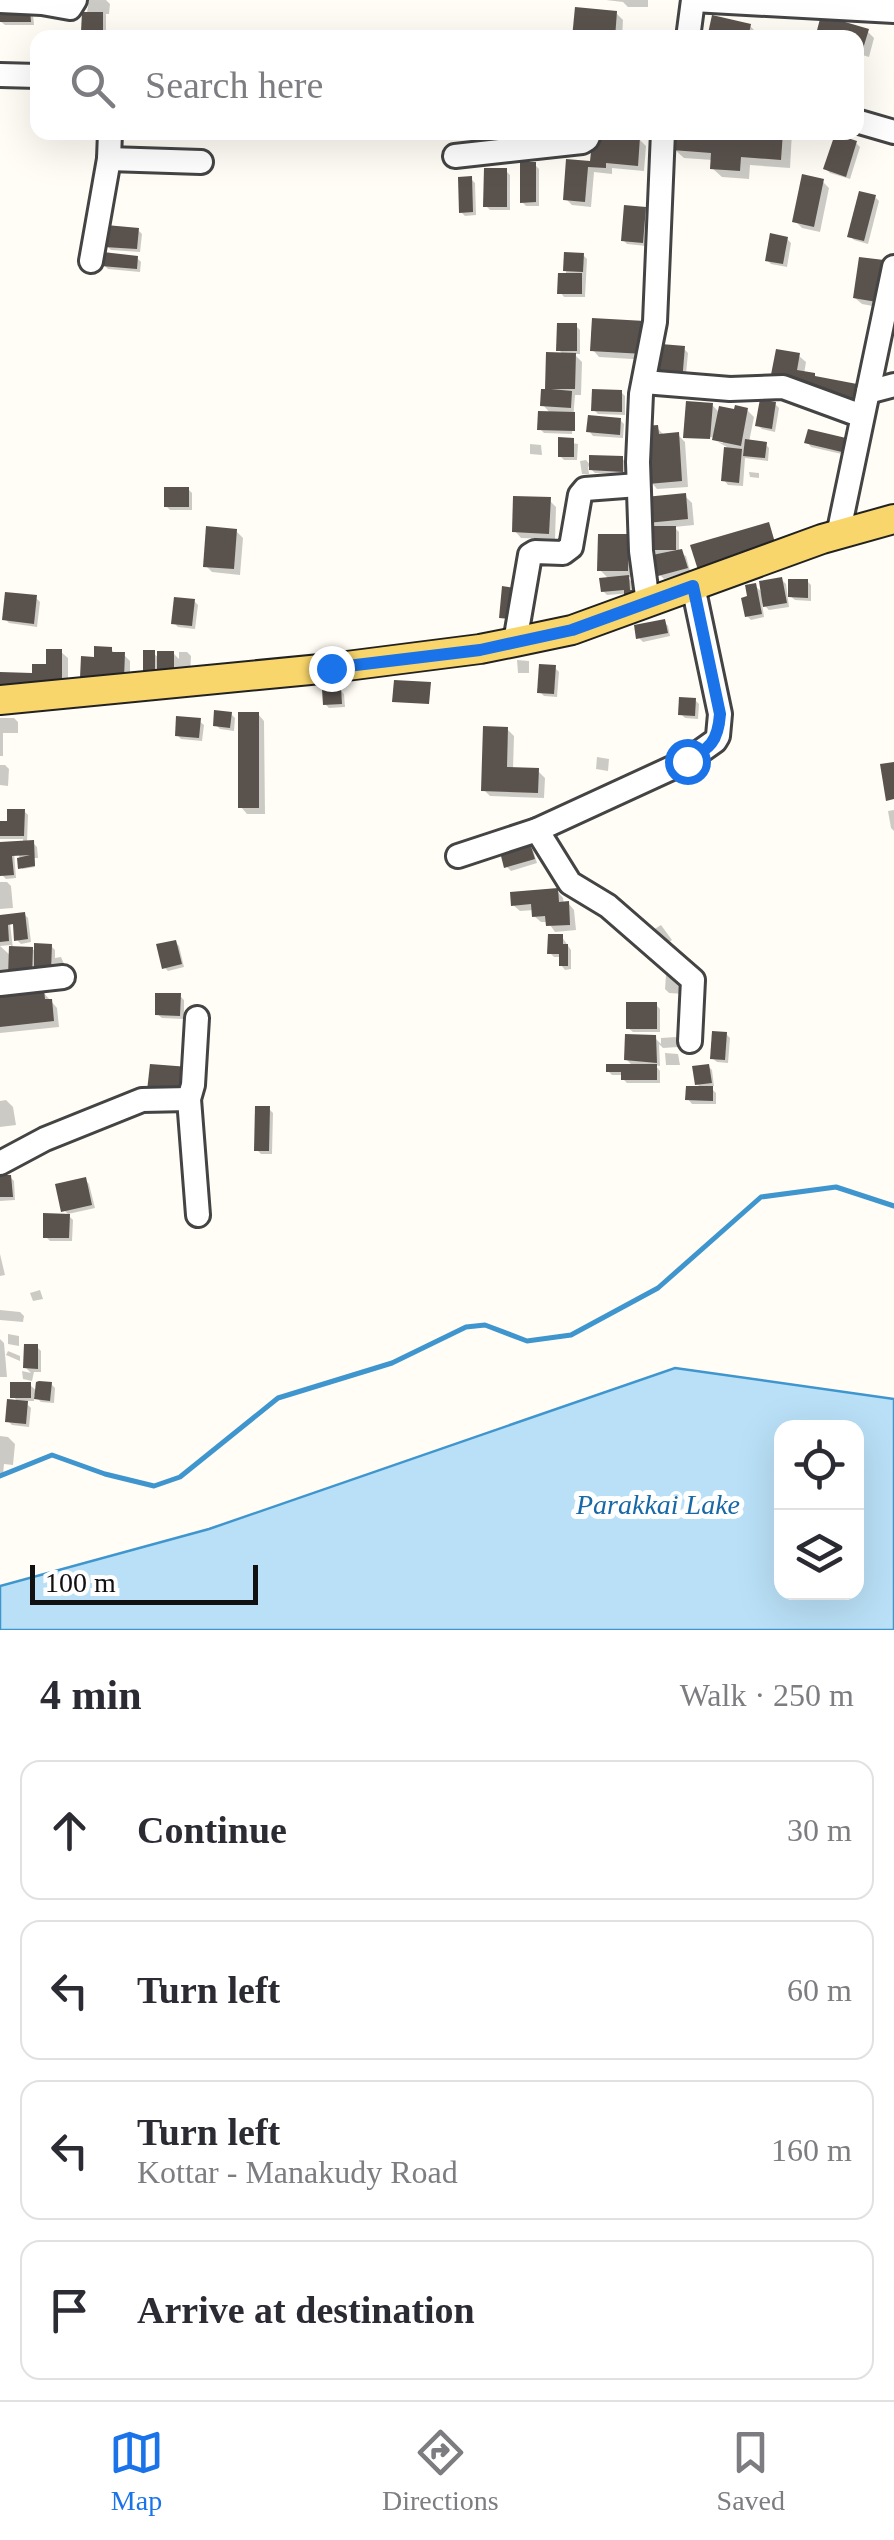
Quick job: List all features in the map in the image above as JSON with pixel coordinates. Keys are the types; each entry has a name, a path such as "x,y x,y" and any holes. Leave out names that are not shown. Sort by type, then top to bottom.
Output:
{"main road":[{"path":"0,700 480,650 572,630 838,535 894,519"}],"street":[{"path":"0,1 70,8 75,0"},
{"path":"689,30 693,0 894,11"},
{"path":"0,75 30,76"},
{"path":"864,123 894,132"},
{"path":"91,261 110,140"},
{"path":"455,156 587,140"},
{"path":"648,603 641,551 639,445 644,382 656,322 663,140"},
{"path":"109,158 201,162"},
{"path":"838,535 894,267"},
{"path":"644,382 730,390 783,387 862,416"},
{"path":"868,392 894,385"},
{"path":"514,642 530,555 563,553 571,547 584,489 638,484"},
{"path":"458,856 537,830 687,761 715,741 720,714 693,586"},
{"path":"537,830 570,883 608,906 693,980 690,1041"},
{"path":"0,984 63,977"},
{"path":"197,1018 194,1085 189,1100 198,1215"},
{"path":"0,1163 46,1139 142,1100 189,1100"}],"water":[{"name":"Parakkai Lake","path":"675,1368 894,1399 894,1630 0,1630 0,1586 209,1529"}],"building":[{"path":"575,7 617,11 616,30 573,30"},
{"path":"0,9 30,9 31,22 0,22"},
{"path":"82,12 103,12 103,30 81,30"},
{"path":"712,15 751,24 750,30 709,30"},
{"path":"821,15 869,29 864,45 864,30 817,30"},
{"path":"592,140 640,140 638,166 606,163 606,168 588,167 585,202 563,200 566,159 590,161"},
{"path":"673,140 782,140 781,160 741,157 740,171 710,169 711,153 672,150"},
{"path":"833,140 857,141 846,177 823,169"},
{"path":"520,162 536,162 536,202 520,203"},
{"path":"484,168 507,168 507,207 483,207"},
{"path":"802,174 824,179 814,227 792,222"},
{"path":"472,176 473,212 459,213 458,177"},
{"path":"859,191 876,195 864,241 847,237"},
{"path":"624,205 646,207 643,243 621,241"},
{"path":"106,225 139,228 137,249 104,247"},
{"path":"770,233 788,237 783,264 765,261"},
{"path":"103,252 138,256 137,269 101,266"},
{"path":"564,252 584,253 583,272 563,271"},
{"path":"859,257 884,260 877,302 853,298"},
{"path":"558,273 582,273 582,294 557,294"},
{"path":"592,318 645,321 644,354 590,351"},
{"path":"557,323 577,323 577,351 556,351"},
{"path":"661,344 685,346 682,382 658,380"},
{"path":"776,349 800,353 797,370 857,384 853,406 768,390"},
{"path":"546,352 576,353 575,389 551,389 572,391 571,408 540,406 541,389 545,389"},
{"path":"592,389 622,390 622,412 591,411"},
{"path":"760,399 776,402 772,429 755,426"},
{"path":"686,401 713,403 710,439 683,438"},
{"path":"735,405 748,408 741,446 712,440 719,406 734,409"},
{"path":"538,411 575,412 575,431 537,430"},
{"path":"588,415 621,418 620,435 586,432"},
{"path":"658,425 659,434 679,432 682,481 648,484 644,426"},
{"path":"808,429 846,438 842,452 804,443"},
{"path":"558,437 574,438 574,457 558,457"},
{"path":"745,439 767,442 765,458 743,456"},
{"path":"724,447 742,449 739,483 721,481"},
{"path":"589,455 623,456 623,472 589,470"},
{"path":"164,487 189,487 189,507 164,507"},
{"path":"686,493 688,519 647,523 645,497"},
{"path":"513,496 551,497 549,534 512,532"},
{"path":"769,522 776,546 698,570 690,545"},
{"path":"206,526 237,529 234,569 203,567"},
{"path":"648,526 676,526 676,550 648,550"},
{"path":"598,534 629,534 628,571 597,571"},
{"path":"682,549 688,568 658,576 652,555"},
{"path":"629,575 634,601 624,601 624,590 601,592 599,578"},
{"path":"782,577 787,603 763,607 759,581"},
{"path":"788,579 808,579 808,598 788,597"},
{"path":"756,583 762,614 745,617 741,598 747,596 745,585"},
{"path":"502,586 515,588 511,619 499,618"},
{"path":"5,592 37,595 34,624 2,620"},
{"path":"174,597 195,599 192,626 171,624"},
{"path":"665,619 668,633 636,639 634,625"},
{"path":"94,646 125,652 124,679 80,678 81,656 94,657"},
{"path":"46,649 62,649 62,686 0,685 0,672 32,673 32,664 46,664"},
{"path":"143,650 155,650 155,672 143,672"},
{"path":"157,651 174,651 174,671 157,671"},
{"path":"539,664 556,665 554,694 537,693"},
{"path":"394,680 431,682 429,704 392,702"},
{"path":"341,688 342,704 323,705 322,689"},
{"path":"679,697 696,698 695,716 678,715"},
{"path":"214,710 232,712 230,728 213,726"},
{"path":"238,712 259,712 259,808 238,808"},
{"path":"176,716 201,718 199,738 175,736"},
{"path":"483,726 508,727 507,767 539,768 538,793 481,791"},
{"path":"894,762 894,799 886,801 880,764"},
{"path":"7,809 25,809 24,836 0,836 0,821 7,821"},
{"path":"34,840 35,866 18,869 17,858 30,855 12,856 14,875 0,876 0,842"},
{"path":"530,843 535,859 504,868 500,852"},
{"path":"558,888 559,902 569,901 570,925 546,926 545,916 532,917 531,904 511,906 510,892"},
{"path":"25,912 28,939 14,941 13,924 8,925 9,941 0,942 0,915"},
{"path":"548,934 563,934 563,944 568,944 568,966 559,966 559,954 547,954"},
{"path":"176,940 182,964 162,969 156,944"},
{"path":"34,943 52,944 51,971 34,971"},
{"path":"9,946 33,947 32,978 8,977"},
{"path":"44,990 45,999 52,999 54,1021 0,1027 0,994"},
{"path":"155,993 181,993 180,1016 155,1015"},
{"path":"626,1002 657,1002 657,1029 626,1029"},
{"path":"712,1031 727,1032 725,1060 710,1059"},
{"path":"625,1034 656,1035 657,1063 624,1060"},
{"path":"150,1064 189,1067 186,1095 147,1091"},
{"path":"606,1064 657,1064 657,1080 621,1080 621,1072 606,1072"},
{"path":"709,1064 712,1083 695,1085 692,1066"},
{"path":"686,1086 713,1086 713,1101 685,1100"},
{"path":"255,1106 270,1106 269,1151 254,1151"},
{"path":"0,1175 11,1175 13,1197 0,1197"},
{"path":"86,1177 92,1205 61,1212 55,1184"},
{"path":"43,1213 70,1214 69,1238 43,1238"},
{"path":"24,1344 38,1344 38,1369 23,1368"},
{"path":"39,1381 52,1382 50,1401 34,1399"},
{"path":"10,1382 31,1382 31,1398 10,1398"},
{"path":"7,1399 28,1401 26,1424 5,1422"}],"waterway":[{"path":"0,1476 52,1455 154,1486 180,1477 278,1398 392,1363 466,1327 485,1325 527,1341 571,1335 658,1288 761,1197 836,1187 894,1206"}],"route":[{"path":"331,668 480,650 572,630 693,586 720,714 715,741 687,761"}]}
